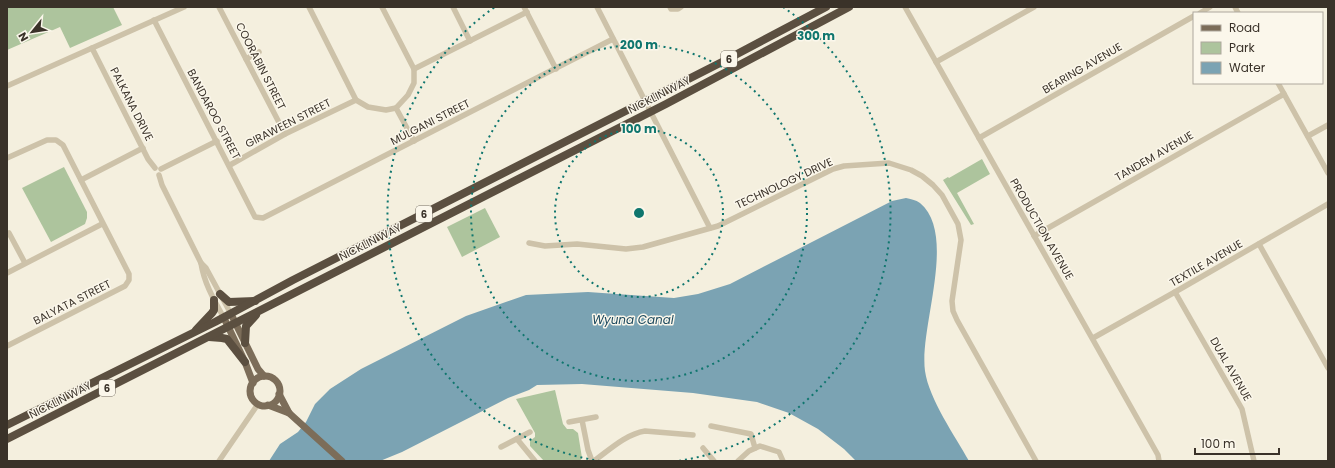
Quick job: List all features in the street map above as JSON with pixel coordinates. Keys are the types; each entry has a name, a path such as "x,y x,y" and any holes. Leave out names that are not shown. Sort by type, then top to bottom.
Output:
{"highway":[{"name":"NICKLIN WAY","path":"7,425 227,316 294,280 772,37 826,7"},
{"name":"NICKLIN WAY","path":"7,440 650,112 849,7"},
{"path":"194,332 214,310 217,297 229,302 256,301"},
{"path":"244,343 246,326 261,310"},
{"path":"206,338 227,339 245,362"}],"main road":[{"path":"227,316 258,369 264,376"},
{"path":"232,324 252,383"},
{"path":"289,413 268,405 258,404 250,394 252,383 257,378 264,376 273,378 289,413 342,461"},
{"path":"268,405 273,403 279,394"}],"street":[{"path":"7,86 184,7"},
{"name":"COORABIN STREET","path":"219,7 285,134"},
{"path":"309,7 356,100 368,107 386,110 396,108 408,95 414,83 414,69 382,7"},
{"path":"453,7 470,41"},
{"path":"597,7 710,228"},
{"path":"670,7 671,9 678,9 681,7"},
{"name":"PRODUCTION AVENUE","path":"905,7 1158,455 1159,461"},
{"path":"936,62 1034,7"},
{"path":"414,69 470,41 526,10 556,69"},
{"name":"BEARING AVENUE","path":"979,138 1193,17"},
{"name":"BANDAROO STREET","path":"154,20 216,141 230,165 255,217"},
{"name":"MULGANI STREET","path":"255,217 263,218 613,39"},
{"name":"PALKANA DRIVE","path":"92,48 148,158 158,171 162,185 201,263 206,268 217,297 227,316"},
{"path":"246,59 259,52"},
{"path":"1279,84 1328,173"},
{"name":"TANDEM AVENUE","path":"1034,236 1284,94"},
{"name":"GIRAWEEN STREET","path":"230,165 285,134 356,100"},
{"path":"396,108 414,141"},
{"path":"1308,136 1328,125"},
{"name":"BALYATA STREET","path":"7,158 47,140 56,140 63,146 129,274 129,280 125,286 7,346"},
{"path":"158,171 216,141"},
{"path":"81,180 143,148"},
{"name":"TECHNOLOGY DRIVE","path":"529,243 545,246 577,244 626,249 643,247 724,223 833,169 844,166 889,163 900,166 922,176 934,185 942,195 958,224 960,240 952,301 955,316 1036,461"},
{"name":"TEXTILE AVENUE","path":"1092,338 1328,204"},
{"path":"7,272 102,224"},
{"path":"9,233 25,263"},
{"path":"1259,244 1328,368"},
{"name":"DUAL AVENUE","path":"1175,292 1242,410 1254,461"},
{"path":"220,461 258,404"},
{"path":"569,422 596,417"},
{"path":"582,420 588,450 593,461 637,432 645,431 693,435"},
{"path":"711,426 751,434 755,448"},
{"path":"501,447 530,432"},
{"path":"517,439 535,461"},
{"path":"738,461 749,451 760,446 779,452 783,461"},
{"path":"703,448 714,461"}],"green space":[{"path":"7,7 113,7 122,25 70,48 60,27 7,50"},
{"path":"982,159 990,174 957,193 974,224 971,225 943,180"},
{"path":"64,167 87,212 87,218 85,224 51,242 22,188"},
{"path":"485,208 500,237 462,257 447,227"},
{"path":"555,390 563,424 567,429 573,429 578,433 582,458 580,461 544,461 530,446 530,441 535,437 535,433 516,399"}],"water":[{"name":"Wyuna Canal","path":"906,198 920,203 931,218 936,237 937,259 925,352 925,371 927,382 943,417 969,461 856,461 844,449 818,429 789,413 757,402 693,393 582,384 537,385 529,390 508,398 402,452 380,461 269,461 280,444 298,432 306,422 315,404 330,389 361,369 466,316 526,295 588,292 674,298 698,294 730,284 892,201"}]}
